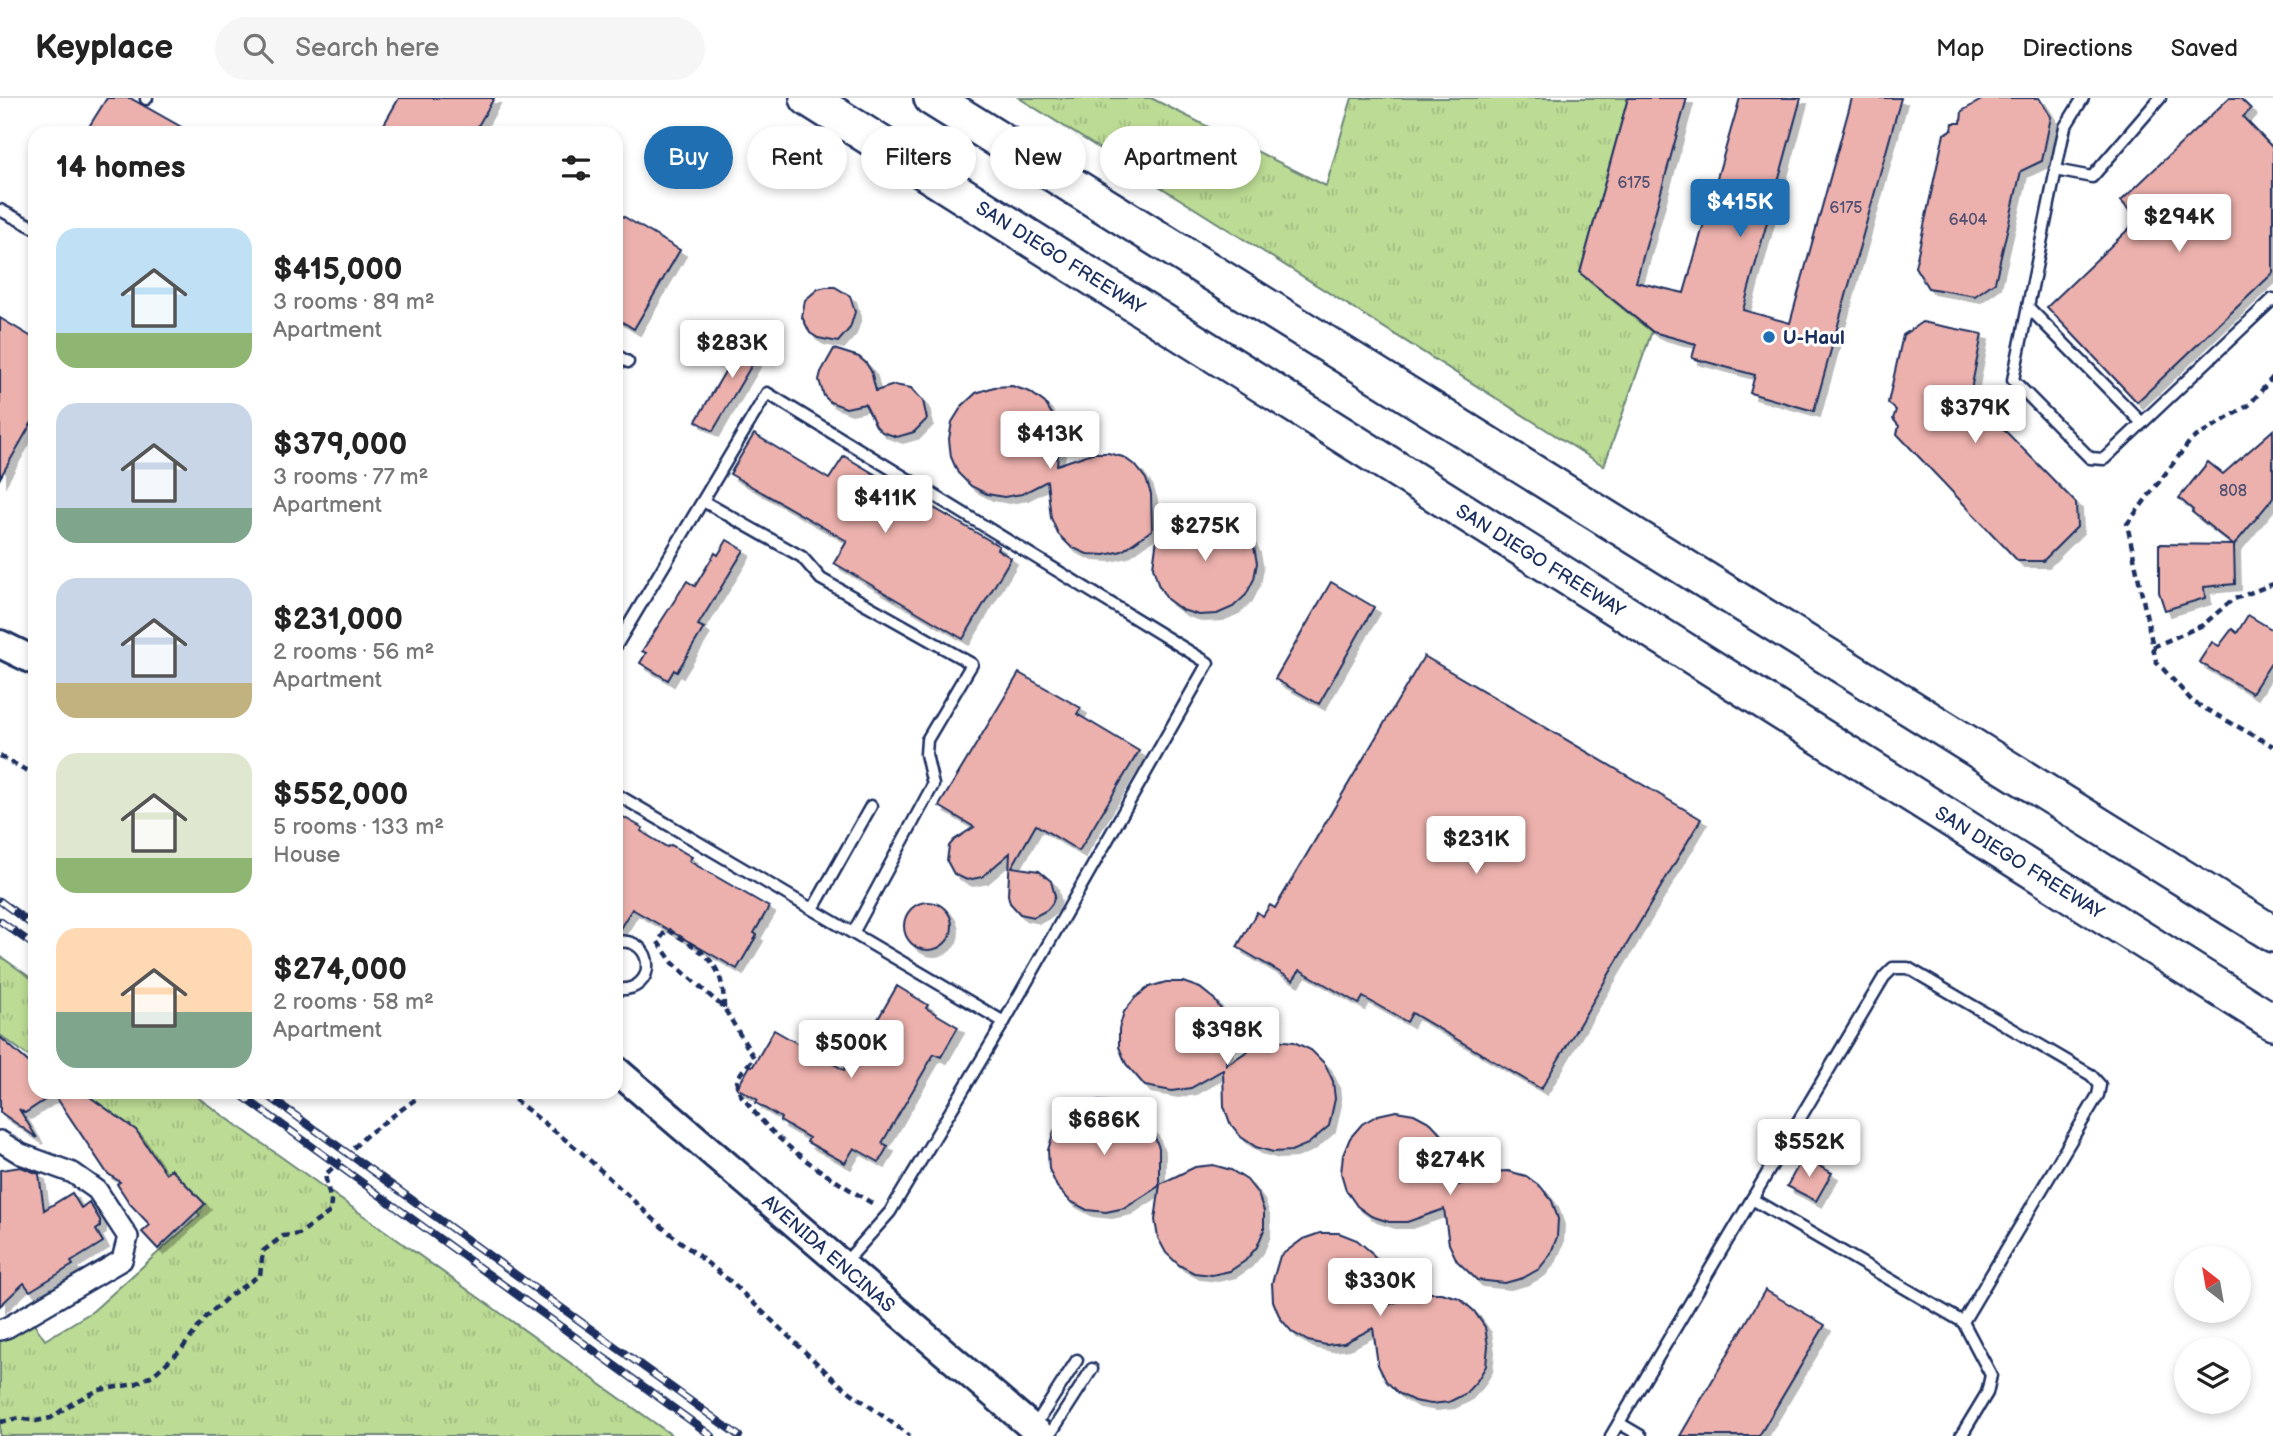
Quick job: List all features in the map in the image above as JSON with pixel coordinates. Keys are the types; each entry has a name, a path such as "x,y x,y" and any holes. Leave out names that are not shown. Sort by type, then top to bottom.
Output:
{"highway":[{"name":"SAN DIEGO FREEWAY","path":"808,98 2273,1022"},
{"path":"932,98 2273,934"}],"street":[{"path":"0,643 28,657"},
{"name":"AVENIDA ENCINAS","path":"623,1076 1041,1434"},
{"path":"0,1141 21,1154 73,1173 97,1190 128,1237 122,1260 0,1329"}],"lane":[{"path":"2083,98 2065,127 2013,380 2090,458 2104,459 2273,299"},
{"path":"2055,170 2092,177 2160,98"},
{"path":"0,209 28,224"},
{"path":"2028,307 2142,423"},
{"path":"623,359 628,362"},
{"path":"623,634 767,393 1208,663 1004,1022 890,1212 843,1266"},
{"path":"703,501 802,557 821,579 972,664 927,740 926,754 933,785 853,933"},
{"path":"623,798 1004,1022"},
{"path":"813,909 871,806"},
{"path":"623,941 635,944 646,956 648,963 647,971 639,984 623,990"},
{"path":"1611,1436 1884,976 1893,968 1908,968 2091,1076 2099,1085 2098,1095 1963,1322"},
{"path":"1752,1199 1963,1322 1991,1375 1987,1393 1961,1436"},
{"path":"1041,1434 1077,1360"},
{"path":"1041,1434 1092,1369"},
{"path":"1619,1423 1641,1436"}],"path":[{"path":"2273,377 2249,405 2191,440 2127,524 2156,661 2193,702 2273,746"},
{"path":"2154,647 2203,625 2232,600 2273,584"},
{"path":"0,756 28,771"},
{"path":"724,1008 724,991 706,954 667,929 658,942 665,954 724,1008 754,1058 741,1073 736,1088 767,1128 791,1151 876,1206"},
{"path":"0,1422 20,1418 36,1421 51,1418 74,1402 99,1390 135,1384 153,1375 181,1350 207,1316 229,1296 260,1275 263,1251 283,1236 299,1234 330,1212 331,1202 325,1175 368,1134 416,1099"},
{"path":"514,1099 581,1152 662,1227 730,1281 838,1383 910,1436"}],"green space":[{"path":"1019,98 1151,98 1207,126 1100,126 1100,149 1086,140 1086,126 1064,126"},
{"path":"1352,98 1628,98 1580,273 1652,331 1604,466 1164,189 1261,189 1261,153 1326,186"},
{"path":"0,956 28,976 28,1056 0,1035"},
{"path":"86,1099 200,1099 673,1436 0,1436 0,1338 34,1324 45,1340 93,1311 200,1215 125,1128"}],"building":[{"path":"107,98 130,98 180,126 89,126"},
{"path":"399,98 494,98 478,126 383,126"},
{"path":"1628,98 1687,98 1636,282 1684,293 1740,98 1801,98 1743,310 1790,323 1852,98 1901,98 1814,411 1750,393 1755,375 1692,358 1696,344 1653,332 1580,273"},
{"path":"1985,98 2039,98 2051,117 2042,161 2021,171 1995,282 1975,296 1928,288 1915,267 1944,134 1952,130 1953,123 1961,123 1962,111"},
{"path":"2229,98 2240,98 2251,109 2243,117 2273,148 2273,273 2137,402 2047,307 2138,220 2121,201"},
{"path":"623,216 680,250 634,329 623,322"},
{"path":"835,287 850,296 855,312 850,328 838,342 818,338 810,333 802,317 805,300 818,289"},
{"path":"0,318 28,335 28,429 0,478"},
{"path":"1922,322 1982,334 1970,395 2076,503 2077,527 2043,561 2018,561 1897,434 1899,426 1893,419 1896,410 1888,403 1903,335"},
{"path":"750,329 767,339 713,431 696,421"},
{"path":"834,349 859,357 866,363 876,391 894,385 911,388 923,401 927,419 914,432 897,437 882,432 876,426 865,404 846,408 830,402 824,396 819,380"},
{"path":"1012,386 1030,392 1045,403 1055,419 1060,437 1057,465 1092,453 1108,453 1123,457 1136,466 1146,479 1151,494 1152,530 1122,551 1105,555 1087,554 1071,547 1058,534 1051,518 1047,481 1022,494 1004,497 987,494 971,486 958,473 951,457 949,439 952,422 962,406 976,393 994,387"},
{"path":"2273,430 2273,498 2234,545 2235,584 2204,587 2205,598 2165,610 2159,592 2159,544 2233,545 2179,498 2208,462 2223,474"},
{"path":"754,434 829,479 844,456 883,479 880,484 919,507 920,504 933,511 934,508 999,546 997,549 1011,558 963,639 834,563 847,541 730,474"},
{"path":"1205,512 1221,514 1247,533 1254,547 1257,563 1254,579 1246,595 1233,607 1217,614 1199,615 1182,610 1167,599 1158,584 1153,567 1158,531 1189,515"},
{"path":"727,540 744,550 698,625 704,628 677,672 674,670 668,680 640,663 646,653 642,651 687,581 695,586 715,553 718,555"},
{"path":"1331,582 1374,607 1319,704 1275,679"},
{"path":"2248,615 2273,630 2273,660 2252,693 2199,662 2212,642 2219,646 2232,629 2237,633"},
{"path":"1424,656 1701,819 1541,1089 1412,1013 1407,1022 1363,997 1359,1004 1300,970 1293,980 1237,947 1257,912 1263,916 1270,905 1275,908"},
{"path":"1019,673 1081,708 1077,714 1139,751 1079,851 1036,825 1012,867 1039,871 1051,881 1055,896 1052,904 1034,917 1020,914 1010,903 1010,853 982,877 967,880 954,874 947,861 949,846 974,827 939,806"},
{"path":"623,817 643,828 641,831 667,847 671,845 692,857 689,861 769,907 754,933 757,935 737,969 632,909 623,924"},
{"path":"928,902 937,903 945,909 951,917 951,935 945,943 937,949 928,950 919,949 911,943 905,935 904,926 905,917 911,909 919,903"},
{"path":"1166,982 1183,982 1200,988 1214,999 1224,1014 1228,1031 1226,1065 1257,1045 1275,1040 1294,1042 1311,1050 1325,1064 1333,1081 1335,1099 1329,1126 1308,1144 1291,1151 1273,1152 1256,1147 1241,1137 1230,1123 1224,1106 1223,1070 1191,1088 1172,1091 1145,1086 1126,1064 1119,1047 1119,1029 1124,1012 1135,998 1149,987"},
{"path":"897,986 958,1027 941,1057 934,1054 882,1143 888,1146 879,1162 854,1148 845,1163 807,1142 809,1138 780,1121 781,1118 756,1103 758,1100 737,1088 774,1030 844,1070 860,1044 863,1045"},
{"path":"0,1037 28,1062 28,1099 46,1099 25,1113 19,1109 37,1138 0,1112"},
{"path":"57,1099 93,1099 136,1130 166,1174 171,1169 205,1204 158,1249 142,1232 150,1225 130,1204 117,1184 120,1182 107,1173"},
{"path":"1095,1101 1113,1102 1129,1107 1143,1117 1159,1148 1159,1186 1125,1208 1106,1212 1087,1210 1070,1201 1057,1187 1049,1169 1048,1150 1054,1131 1064,1117"},
{"path":"1396,1111 1414,1114 1431,1123 1443,1136 1451,1153 1454,1187 1489,1172 1508,1171 1526,1176 1541,1187 1552,1201 1558,1219 1557,1237 1550,1255 1539,1269 1523,1278 1505,1283 1477,1280 1457,1261 1449,1244 1444,1209 1407,1222 1389,1222 1371,1216 1357,1206 1346,1190 1341,1173 1343,1155 1350,1138 1362,1124 1378,1115"},
{"path":"1803,1157 1832,1173 1816,1201 1787,1186"},
{"path":"1213,1165 1231,1170 1247,1180 1258,1194 1264,1211 1264,1230 1257,1247 1245,1261 1230,1271 1212,1275 1194,1273 1179,1265 1166,1253 1158,1238 1155,1220 1160,1184 1195,1167"},
{"path":"21,1167 39,1174 44,1210 72,1193 81,1208 89,1202 100,1220 100,1227 96,1230 103,1242 71,1262 73,1265 30,1291 24,1283 0,1306 0,1170"},
{"path":"1320,1233 1339,1233 1357,1240 1371,1252 1381,1268 1388,1305 1421,1293 1441,1293 1459,1298 1474,1311 1485,1327 1488,1346 1486,1366 1465,1394 1449,1402 1431,1404 1414,1401 1398,1393 1386,1381 1378,1365 1373,1328 1344,1343 1326,1345 1308,1341 1292,1332 1280,1318 1273,1301 1272,1283 1280,1256 1303,1239"},
{"path":"1765,1290 1825,1325 1759,1436 1680,1436"}],"railway":[{"path":"0,901 28,922"},
{"path":"0,921 28,941"},
{"path":"247,1099 712,1436"},
{"path":"273,1099 739,1436"}],"place":[{"name":"U-Haul","path":"1769,337"}]}
